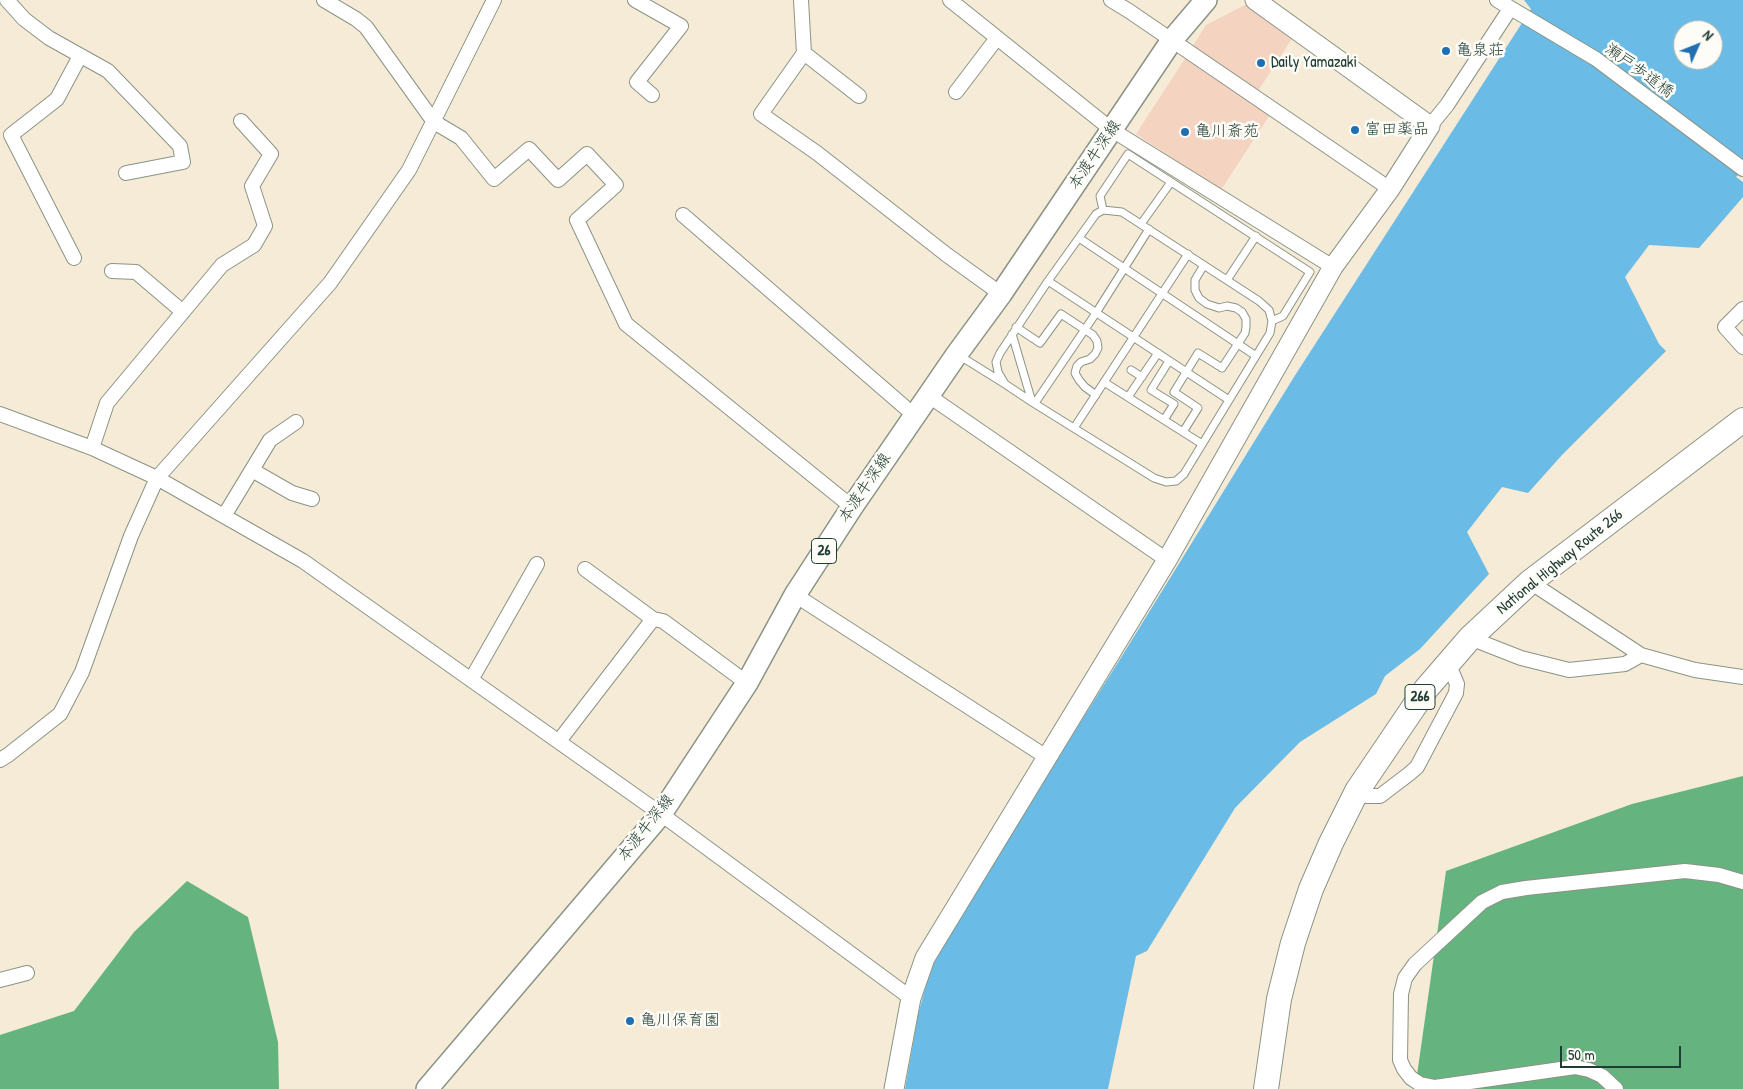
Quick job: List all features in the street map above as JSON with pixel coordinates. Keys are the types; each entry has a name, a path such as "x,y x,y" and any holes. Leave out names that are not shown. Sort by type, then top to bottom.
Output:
{"highway":[{"name":"National Highway Route 266","path":"1266,1089 1279,999 1293,943 1311,889 1324,858 1358,791 1426,689 1470,638 1530,582 1743,420"}],"main road":[{"name":"本渡牛深線","path":"427,1089 661,814 747,683 795,595 852,507 957,354 1001,294 1172,40 1206,0"}],"street":[{"path":"7,0 24,19 49,38 108,71 180,146 183,162 126,173"},
{"path":"324,0 366,27 434,122 461,138 494,179 530,150 558,180 587,154 616,185 578,220 626,324 852,507"},
{"path":"0,760 60,714 82,672 131,536 157,478 330,283 409,170 494,0"},
{"path":"635,0 681,26 637,82 652,95"},
{"path":"801,0 804,53 761,114 817,153 947,255 1001,294"},
{"path":"1111,0 1130,11 1390,189"},
{"path":"1255,0 1430,126"},
{"name":"瀬戸歩道橋","path":"1497,0 1596,60 1743,169"},
{"path":"958,2 997,38 1112,130 1333,267"},
{"path":"894,1089 911,998 925,958 1168,560 1333,267 1390,189 1430,126 1447,105 1510,9"},
{"path":"956,92 997,38"},
{"path":"804,53 859,96"},
{"path":"74,258 11,136 57,99 80,56"},
{"path":"92,448 107,403 222,265 254,245 265,226 252,186 271,154 241,122"},
{"path":"683,215 914,416"},
{"path":"112,271 136,272 183,312"},
{"path":"1743,309 1725,326 1743,347"},
{"path":"929,396 1168,560"},
{"path":"0,414 92,448 157,478 303,561 661,814 911,998"},
{"path":"224,516 270,440 296,422"},
{"path":"252,470 292,493 312,498"},
{"path":"472,680 537,564"},
{"path":"585,569 653,619 663,621 747,683"},
{"path":"1530,582 1641,655 1695,670 1743,677"},
{"path":"795,595 1048,758"},
{"path":"559,741 653,619"},
{"path":"1470,638 1521,658 1569,670 1625,664 1641,655"},
{"path":"1358,791 1367,796 1380,796 1417,767 1456,693 1457,684 1448,663"},
{"path":"1616,1089 1602,1076 1589,1070 1575,1068 1435,1087 1420,1084 1408,1073 1400,1060 1401,994 1405,978 1415,964 1482,902 1502,892 1685,871 1719,875 1743,882"},
{"path":"0,980 27,973"}],"lane":[{"path":"1103,210 1100,196 1128,154 1256,236 1310,272 1283,316 1272,322"},
{"path":"1141,224 1170,182"},
{"path":"957,354 1004,384 1034,402 1154,478 1166,482 1176,481 1184,474 1270,333 1272,322 1269,310 1259,301 1122,212 1103,210 1096,214 1078,238 1000,352 996,362 998,372 1004,384"},
{"path":"1034,402 1085,330 1149,229"},
{"path":"1227,280 1256,236"},
{"path":"1078,238 1256,356"},
{"path":"1074,428 1188,254"},
{"path":"1183,432 1198,408 1174,392 1198,354 1222,368 1245,333 1246,327 1246,319 1242,312 1236,308 1227,306 1219,308 1207,304 1199,298 1195,290 1195,280 1204,265"},
{"path":"1048,281 1229,400"},
{"path":"1014,330 1040,342 1062,314 1085,330 1097,341 1098,348 1090,359 1081,362 1077,366 1075,373 1078,380 1096,395"},
{"path":"1014,330 1034,402"},
{"path":"1128,397 1158,353"},
{"path":"1164,420 1174,404 1151,390 1169,361"},
{"path":"1131,370 1142,377"},
{"path":"1104,382 1202,444"}],"shaded area":[{"path":"1249,3 1293,37 1256,94 1191,49 1206,25"},
{"path":"1186,57 1271,113 1221,190 1136,134"}],"green space":[{"path":"1743,776 1743,1089 1415,1089 1446,871 1632,804"},
{"path":"187,881 248,917 278,1042 279,1089 0,1089 0,1035 74,1011 134,932"}],"water":[{"path":"1524,0 1743,0 1743,170 1736,177 1743,182 1743,197 1699,248 1649,245 1625,277 1659,344 1666,351 1562,455 1528,493 1502,487 1467,532 1489,574 1420,649 1385,676 1376,694 1300,742 1235,808 1147,951 1136,956 1108,1089 905,1089 918,1015 930,970 948,933 1294,377 1531,9"}],"place":[{"name":"亀泉荘","path":"1446,51"},
{"name":"Daily Yamazaki","path":"1261,63"},
{"name":"富田薬品","path":"1355,130"},
{"name":"亀川斎苑","path":"1185,132"},
{"name":"亀川保育園","path":"630,1021"}]}
